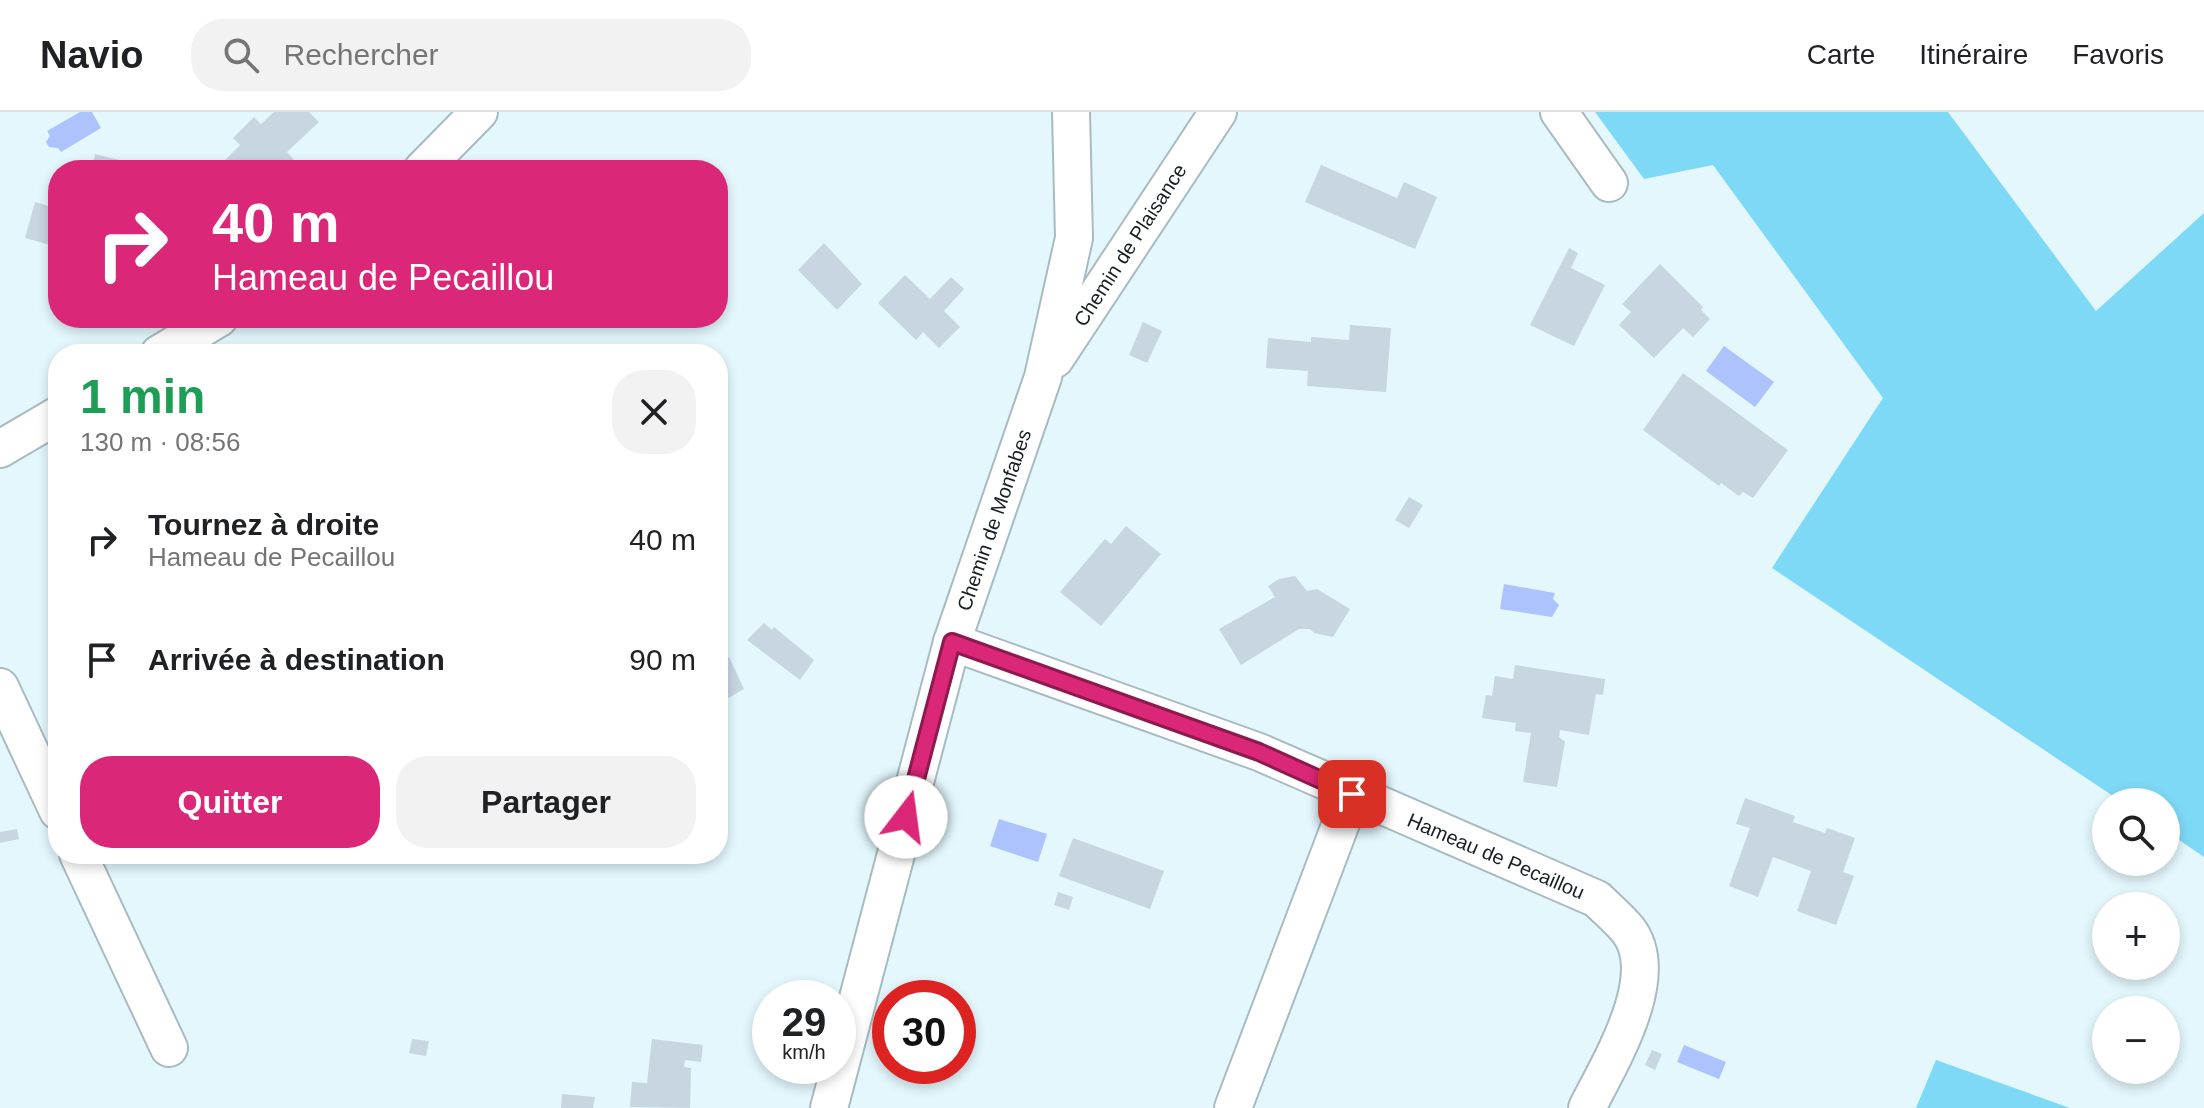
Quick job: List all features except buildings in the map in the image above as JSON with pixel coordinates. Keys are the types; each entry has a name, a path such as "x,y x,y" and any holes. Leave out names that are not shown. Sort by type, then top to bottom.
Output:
{"street":[{"path":"432,160 479,112"},
{"name":"Chemin de Monfabes","path":"829,1108 952,642 1043,377 1074,238 1071,112"},
{"name":"Chemin de Plaisance","path":"1043,377 1218,112"},
{"path":"1559,112 1609,183"},
{"path":"176,344 202,328"},
{"path":"0,449 48,421"},
{"name":"Hameau de Pecaillou","path":"952,642 1259,752 1597,899 1630,931 1641,960 1637,999 1587,1108"},
{"path":"0,687 48,790"},
{"path":"1233,1108 1352,794"},
{"path":"83,864 169,1048"}],"shaded area":[{"path":"80,112 92,112 101,128 61,152 58,148 49,147 47,131"},
{"path":"1595,112 1948,112 2096,311 2204,213 2204,857 2180,841 2180,788 2101,788 1772,568 1883,398 1713,165 1644,179"},
{"path":"1724,346 1774,382 1755,407 1706,371"},
{"path":"1504,584 1555,593 1553,599 1559,605 1552,617 1500,609"},
{"path":"999,819 1047,834 1038,862 990,846"},
{"path":"1684,1045 1726,1062 1719,1079 1677,1062"},
{"path":"1936,1060 2070,1108 1916,1108"}],"route":[{"path":"906,817 952,642 1259,752 1352,794"}]}
